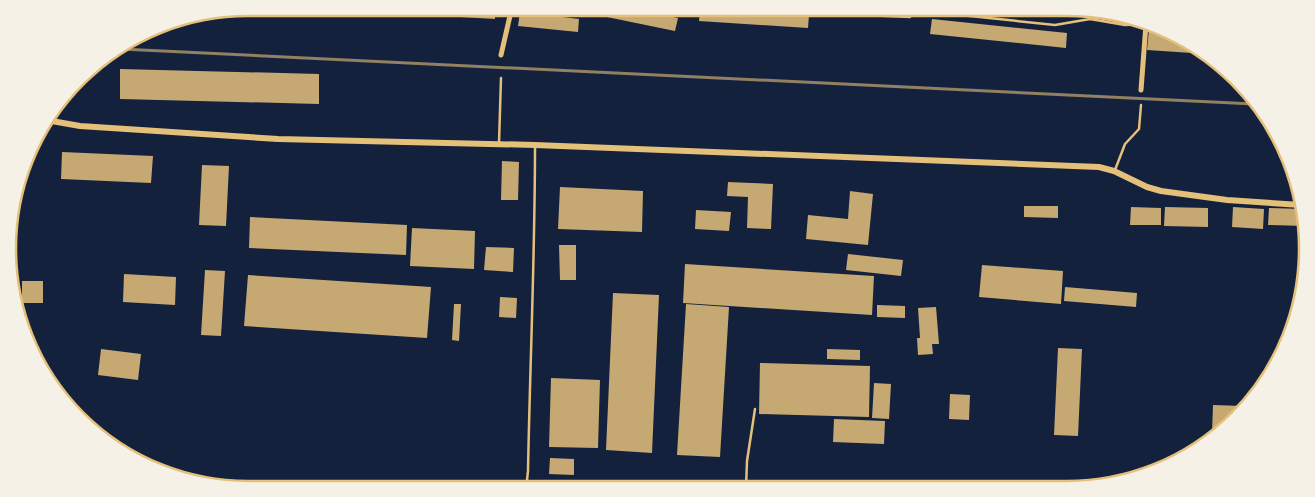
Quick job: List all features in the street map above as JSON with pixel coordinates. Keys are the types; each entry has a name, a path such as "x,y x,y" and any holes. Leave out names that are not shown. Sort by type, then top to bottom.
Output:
{"street":[{"path":"501,55 510,16"},
{"path":"1141,90 1145,31"},
{"path":"54,121 80,126 278,139 535,145 1099,167 1114,171 1147,187 1160,191 1227,200 1294,205"}],"lane":[{"path":"887,16 910,17"},
{"path":"970,16 1055,25 1090,19 1127,24"},
{"path":"499,145 501,78"},
{"path":"1114,171 1125,144 1139,129 1141,105"},
{"path":"527,481 535,224 535,145"},
{"path":"746,481 747,461 755,409"}],"building":[{"path":"442,16 495,16 495,19"},
{"path":"519,16 554,16 579,19 578,32 518,26"},
{"path":"602,16 668,16 678,18 675,31"},
{"path":"699,16 809,16 808,28 699,21"},
{"path":"932,19 1067,33 1066,48 930,34"},
{"path":"1149,32 1193,53 1147,50"},
{"path":"120,69 319,74 319,104 120,99"},
{"path":"62,152 153,156 151,183 61,179"},
{"path":"502,161 519,162 518,200 501,200"},
{"path":"202,165 229,166 226,226 199,225"},
{"path":"728,182 773,184 771,229 747,228 748,197 727,196"},
{"path":"560,187 643,191 642,232 558,229"},
{"path":"850,191 873,194 868,245 806,239 808,215 848,219"},
{"path":"1024,206 1058,206 1058,218 1024,217"},
{"path":"1131,207 1161,208 1161,225 1130,225"},
{"path":"1165,207 1208,208 1208,227 1164,226"},
{"path":"1233,207 1264,209 1263,229 1232,227"},
{"path":"1269,208 1295,209 1298,226 1268,225"},
{"path":"696,210 731,212 729,231 695,229"},
{"path":"250,217 407,225 406,255 249,248"},
{"path":"412,228 475,231 474,269 410,266"},
{"path":"559,245 576,245 576,280 560,280"},
{"path":"486,247 514,248 513,272 484,270"},
{"path":"848,254 903,260 901,276 846,270"},
{"path":"685,264 874,276 872,315 683,303"},
{"path":"982,265 1063,271 1061,304 979,297"},
{"path":"205,270 225,271 221,336 201,335"},
{"path":"124,274 176,277 175,305 123,302"},
{"path":"248,275 431,287 427,338 244,326"},
{"path":"22,281 43,281 43,303 23,303"},
{"path":"1065,287 1137,293 1136,307 1064,301"},
{"path":"613,293 659,295 652,453 606,450"},
{"path":"500,297 517,298 516,318 499,317"},
{"path":"454,304 461,304 459,341 452,340"},
{"path":"686,304 729,307 720,457 677,455"},
{"path":"877,305 905,306 905,318 877,317"},
{"path":"936,307 939,344 932,344 933,354 918,355 917,338 920,338 918,308"},
{"path":"1058,348 1082,349 1078,436 1054,435"},
{"path":"101,349 141,354 138,380 98,375"},
{"path":"827,349 860,350 860,360 827,359"},
{"path":"760,363 870,366 869,417 759,414"},
{"path":"551,378 600,380 598,448 549,447"},
{"path":"874,383 891,384 889,419 872,418"},
{"path":"950,394 970,395 969,420 949,419"},
{"path":"1213,405 1238,406 1231,413 1212,430"},
{"path":"834,419 885,421 884,444 833,442"},
{"path":"550,458 574,459 574,475 549,474"}],"railway":[{"path":"128,49 1248,104"}]}
